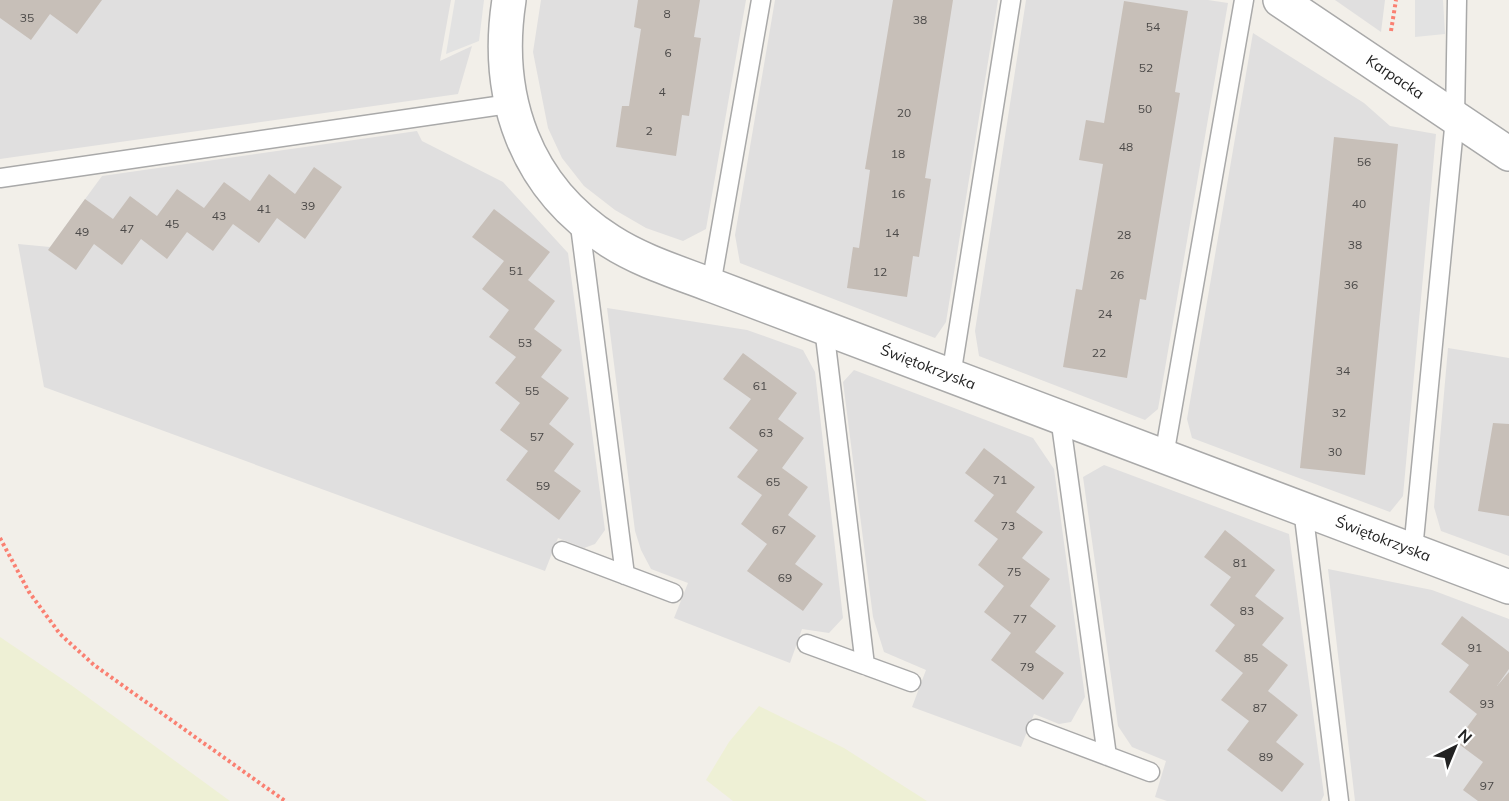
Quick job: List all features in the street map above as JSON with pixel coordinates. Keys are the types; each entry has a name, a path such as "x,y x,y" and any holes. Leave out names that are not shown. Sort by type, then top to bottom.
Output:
{"street":[{"name":"Świętokrzyska","path":"510,0 504,64 510,104 523,142 540,171 579,218 611,242 645,259 711,285 1509,587"},
{"name":"Karpacka","path":"1280,0 1509,154"}],"lane":[{"path":"711,285 761,0"},
{"path":"951,376 1011,0"},
{"path":"1164,456 1244,0"},
{"path":"1413,550 1455,118 1457,0"},
{"path":"0,178 510,104"},
{"path":"579,218 625,574"},
{"path":"824,328 865,665"},
{"path":"1060,417 1107,756"},
{"path":"1303,509 1339,801"},
{"path":"562,551 673,593"},
{"path":"807,644 911,682"},
{"path":"1036,729 1150,772"}],"path":[{"path":"0,538 29,592 60,634 85,658 131,694 285,801"}],"shaded area":[{"path":"0,0 451,0 440,61 472,46 458,94 0,159"},
{"path":"455,0 484,0 479,41 446,54"},
{"path":"541,0 746,0 706,229 683,241 646,228 615,210 584,186 562,158 548,128 533,52"},
{"path":"775,0 998,0 946,322 935,338 740,263 735,235"},
{"path":"1026,0 1208,0 1228,3 1158,409 1145,420 979,356 975,331"},
{"path":"1335,0 1385,0 1381,32"},
{"path":"1415,0 1443,0 1445,34 1415,37"},
{"path":"1253,33 1364,103 1390,126 1436,134 1403,496 1390,512 1192,438 1187,419"},
{"path":"417,131 422,141 503,182 568,253 605,530 595,544 584,548 558,538 545,571 44,387 18,244 50,247 102,176"},
{"path":"607,308 747,330 803,350 815,372 843,618 829,633 802,629 790,663 674,618 688,583 651,569 641,550 635,531"},
{"path":"1448,348 1509,358 1509,556 1441,531 1434,507"},
{"path":"854,370 1033,438 1054,469 1085,697 1071,722 1059,724 1034,714 1021,747 912,707 926,670 884,652 873,617 843,382"},
{"path":"1104,465 1289,534 1324,795 1321,801 1167,801 1155,797 1166,761 1132,747 1118,726 1083,477"},
{"path":"1328,569 1432,590 1509,619 1509,801 1355,801"}],"green space":[{"path":"0,637 71,685 230,801 0,801"},
{"path":"759,706 844,748 927,801 733,801 706,780 729,742"}],"building":[{"path":"0,0 102,0 77,34 50,14 31,40 0,18"},
{"path":"638,0 700,0 694,37 701,38 689,116 682,115 676,156 616,147 622,106 629,106 641,29 634,27"},
{"path":"893,0 953,0 925,178 931,179 919,257 913,256 907,297 847,288 853,247 859,248 870,170 865,169"},
{"path":"1124,1 1188,11 1175,92 1180,93 1146,300 1140,299 1127,378 1063,367 1076,289 1082,290 1103,164 1079,160 1086,120 1104,123"},
{"path":"1334,137 1398,144 1365,475 1300,468"},
{"path":"314,167 342,187 305,239 277,218 259,243 233,224 213,251 187,232 167,259 141,239 122,265 94,244 76,270 48,250 85,199 113,219 130,196 157,216 177,189 204,208 224,182 250,201 269,174 295,194"},
{"path":"494,209 550,252 528,280 555,301 534,329 562,350 541,377 569,398 549,424 574,444 554,471 581,491 559,520 506,480 528,451 500,430 520,403 495,383 516,357 489,337 509,310 482,289 504,261 472,237"},
{"path":"743,353 797,393 778,419 804,438 782,468 808,487 788,515 816,536 795,564 823,584 803,611 747,571 767,544 741,524 762,495 737,477 758,450 729,428 751,399 723,379"},
{"path":"1493,423 1509,424 1509,516 1478,511"},
{"path":"984,448 1035,487 1016,512 1043,532 1022,558 1050,579 1030,606 1056,626 1035,652 1064,673 1043,700 991,660 1011,633 984,612 1004,586 978,565 998,539 974,521 994,495 965,473"},
{"path":"1225,530 1275,570 1255,596 1284,618 1262,645 1288,665 1268,691 1298,715 1276,742 1304,764 1282,792 1227,750 1249,721 1221,700 1243,673 1215,651 1235,625 1210,605 1231,577 1204,557"},
{"path":"1462,616 1509,652 1509,669 1497,686 1509,672 1509,801 1478,801 1463,790 1483,762 1456,742 1477,714 1449,692 1469,665 1441,644"}]}
